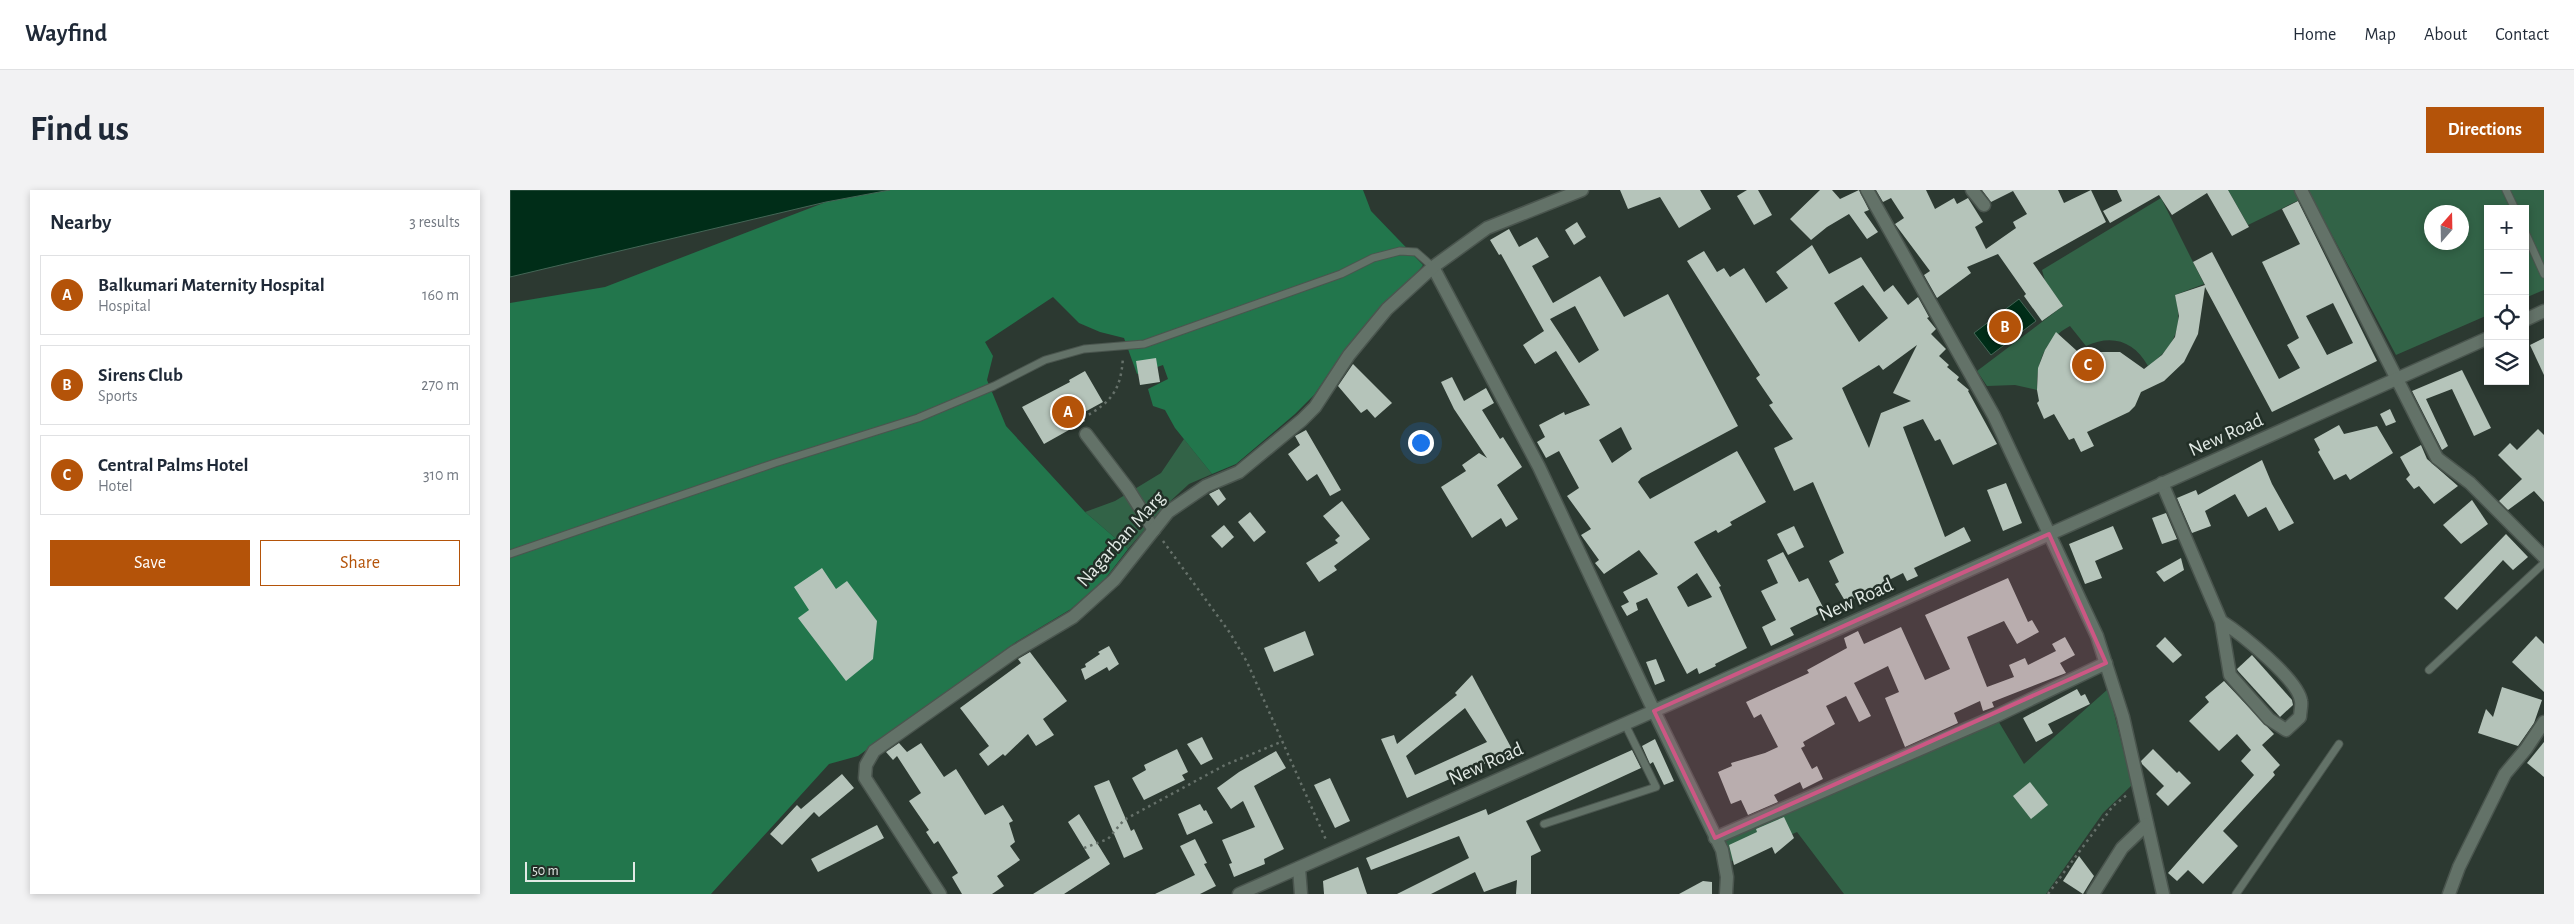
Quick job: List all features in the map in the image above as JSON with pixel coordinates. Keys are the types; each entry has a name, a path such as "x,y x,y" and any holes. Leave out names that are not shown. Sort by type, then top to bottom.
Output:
{"street":[{"name":"Nagarban Marg","path":"940,894 865,778 866,765 874,751 1014,652 1073,617 1114,580 1168,512 1206,486 1239,472 1302,420 1315,407 1349,355 1387,309 1432,267 1487,228 1582,190"},
{"path":"1867,190 1985,398 2097,636 2123,717 2163,894"},
{"path":"1972,190 1984,205"},
{"path":"2301,190 2437,458 2470,483 2544,557"},
{"path":"1432,267 1540,467 1654,711 1722,850 1725,863 1726,894"},
{"path":"2529,318 2544,312"},
{"name":"New Road","path":"1239,894 1625,724 2484,340"},
{"path":"1086,434 1154,530"},
{"path":"2162,484 2221,621 2230,675 2269,719 2286,730 2300,717 2301,699 2282,673 2264,654 2221,621"},
{"path":"1715,838 1994,716 2106,664"},
{"path":"2449,894 2459,867 2505,774 2526,749 2544,722"},
{"path":"2093,894 2122,848 2147,824"},
{"path":"1299,868 1302,894"}],"lane":[{"path":"2506,190 2513,205"},
{"path":"2529,241 2544,274"},
{"path":"510,554 775,463 918,418 994,386 1045,360 1084,349 1144,344 1272,300 1341,274 1373,258 1400,251 1416,252 1432,267"},
{"path":"2429,670 2544,563"},
{"path":"1544,824 1656,787 1625,724"},
{"path":"2236,894 2339,744"}],"path":[{"path":"1083,418 1106,404 1112,396 1122,369 1124,345"},
{"path":"1154,530 1230,633 1247,662 1332,853"},
{"path":"1084,848 1108,839 1124,820 1225,765 1281,742"},
{"path":"2048,894 2113,806 2138,785"}],"highlighted area":[{"path":"2049,534 2106,663 1715,838 1654,711"}],"shaded area":[{"path":"510,190 890,190 826,202 510,277"},
{"path":"2228,190 2296,190 2301,199 2248,225"},
{"path":"2308,190 2544,190 2544,290 2529,296 2529,205 2484,205 2484,317 2396,355"},
{"path":"2161,198 2204,284 2175,295 2178,317 2177,327 2175,336 2164,352 2148,366 2136,351 2121,342 2113,340 2096,342 2086,346 2070,326 2061,331 2048,345 2040,361 2037,390 2015,385 1987,386 1977,371 2063,306 2045,281 2042,270"},
{"path":"2019,299 2036,321 1991,355 1974,333"},
{"path":"1184,439 1212,474 1189,484 1166,505 1128,549 1085,512 1115,501 1161,473"},
{"path":"2108,689 2132,785 2103,813 2046,894 1844,894 1797,832 1730,862 1725,843 1726,839 1997,719 2024,764"}],"green space":[{"path":"890,190 1363,190 1371,211 1423,265 1412,280 1371,319 1339,358 1314,395 1295,414 1236,464 1212,474 1175,428 1165,410 1153,406 1148,389 1168,379 1163,365 1137,374 1124,338 1100,332 1079,323 1053,297 985,342 993,356 987,380 1006,426 1085,512 1128,549 1105,579 1071,609 1016,642 858,756 829,764 711,894 510,894 510,303 605,287 826,202"}],"building":[{"path":"1620,190 1700,190 1711,209 1679,228 1660,197 1628,209"},
{"path":"1747,190 1758,190 1772,215 1754,225 1737,196"},
{"path":"1820,190 1832,190 1840,199 1859,190 1869,210 1864,212 1878,232 1867,239 1849,214 1827,227 1811,240 1790,219"},
{"path":"1876,190 1926,190 1935,209 1954,198 1957,204 1968,198 1983,222 1975,227 1986,249 2016,228 2013,222 2027,214 2013,191 1991,202 1982,190 2058,190 2064,203 2091,190 2106,222 2033,263 2063,306 2042,321 1998,254 1967,267 1971,273 1937,298 1924,275 1930,271 1895,224 1904,218 1891,198 1883,202"},
{"path":"2117,190 2228,190 2249,227 2232,236 2207,193 2172,215 2159,195 2110,223 2103,211 2122,201"},
{"path":"2298,201 2377,361 2272,412 2205,287 2198,334 2184,362 2164,381 2141,392 2135,406 2129,412 2087,432 2094,446 2081,452 2074,438 2069,440 2054,414 2044,419 2037,403 2039,401 2037,390 2038,368 2045,350 2056,332 2087,360 2101,352 2120,352 2144,369 2162,355 2175,337 2179,316 2175,295 2205,285 2193,262 2212,252 2279,379 2300,368 2287,345 2299,338 2262,262 2300,244 2282,209","holes":["2333,303 2353,343 2327,355 2306,316"]},
{"path":"1577,222 1586,237 1574,245 1565,230"},
{"path":"1509,229 1519,247 1537,237 1549,257 1532,266 1553,303 1600,276 1624,317 1668,294 1738,426 1641,478 1638,482 1650,499 1737,451 1766,502 1730,522 1732,525 1718,533 1716,530 1694,542 1721,586 1719,587 1747,648 1715,664 1716,666 1699,674 1697,668 1687,674 1647,598 1636,603 1638,610 1627,616 1621,606 1629,602 1623,592 1658,574 1639,550 1604,574 1595,563 1599,560 1581,535 1591,529 1567,496 1579,488 1559,451 1546,458 1537,442 1545,437 1539,425 1564,412 1565,415 1590,405 1556,351 1535,364 1523,345 1544,331 1501,254 1499,255 1490,240","holes":["1575,306 1599,350 1579,363 1550,319","1621,427 1632,449 1612,463 1599,440","1697,573 1712,597 1688,607 1677,587"]},
{"path":"1812,245 1829,274 1861,257 1884,292 1893,285 1908,305 1918,297 1929,317 1927,318 1936,329 1931,334 1946,349 1939,356 1949,365 1947,367 1959,377 1957,380 1969,390 1997,444 1953,465 1940,439 1935,441 1923,419 1903,427 1945,537 1964,527 1971,541 1914,568 1918,576 1907,581 1903,573 1875,587 1876,591 1855,598 1848,606 1835,584 1839,582 1829,561 1844,553 1813,482 1794,491 1774,448 1793,439 1769,405 1773,403 1756,378 1760,375 1687,261 1704,251 1717,272 1724,268 1730,277 1744,268 1766,303 1788,288 1776,272","holes":["1863,285 1888,318 1859,342 1834,303","1917,345 1893,393 1911,401 1881,413 1869,448 1842,388 1879,365 1883,370"]},
{"path":"2544,338 2544,375 2530,345"},
{"path":"1156,358 1160,382 1140,385 1136,361"},
{"path":"1353,364 1392,403 1375,418 1367,409 1361,413 1338,386"},
{"path":"2462,370 2491,428 2474,436 2452,389 2426,399 2448,446 2442,450 2412,391"},
{"path":"1085,371 1103,402 1081,414 1085,421 1044,444 1022,407 1070,382 1069,380"},
{"path":"1452,377 1464,401 1486,388 1494,403 1482,410 1500,439 1503,437 1522,467 1497,485 1518,519 1506,527 1501,518 1472,538 1441,487 1466,471 1462,465 1479,453 1487,458 1454,409 1441,382"},
{"path":"2390,409 2396,422 2386,426 2380,414"},
{"path":"2339,425 2344,434 2377,426 2393,453 2350,480 2346,474 2334,480 2318,452 2320,450 2314,439"},
{"path":"2538,429 2544,435 2544,502 2534,491 2508,510 2499,501 2522,479 2498,455 2510,443 2517,450"},
{"path":"1306,430 1341,490 1330,496 1317,474 1307,481 1288,454 1300,445 1295,436"},
{"path":"2421,445 2427,459 2458,486 2434,504 2419,486 2414,489 2406,479 2410,475 2400,457"},
{"path":"2262,460 2272,484 2294,523 2279,531 2266,507 2248,517 2235,494 2205,511 2211,526 2192,533 2177,498 2196,490 2198,495"},
{"path":"2006,483 2022,523 2003,531 1987,490"},
{"path":"1219,489 1226,499 1218,506 1209,494"},
{"path":"2472,500 2488,524 2461,544 2443,525"},
{"path":"1342,501 1370,539 1334,566 1337,570 1319,582 1306,563 1338,543 1335,540 1340,536 1323,516"},
{"path":"1250,512 1266,532 1254,542 1238,522"},
{"path":"2166,513 2177,539 2162,544 2152,518"},
{"path":"1224,525 1234,537 1222,548 1211,536"},
{"path":"1794,526 1804,547 1788,555 1777,534"},
{"path":"2113,526 2123,549 2095,561 2102,578 2085,584 2069,544"},
{"path":"2506,534 2528,557 2513,570 2503,560 2457,610 2444,598"},
{"path":"1783,552 1799,582 1808,578 1825,611 1790,628 1794,635 1771,646 1762,627 1776,620 1761,591 1778,583 1767,560"},
{"path":"2181,558 2184,570 2164,582 2156,572"},
{"path":"822,568 836,589 847,581 877,621 873,659 846,681 798,618 809,610 794,587"},
{"path":"2008,578 2028,622 2032,620 2039,632 2017,644 2004,621 1967,637 1987,687 2014,677 2009,665 2025,658 2028,665 2056,651 2052,644 2065,637 2075,655 2060,663 2066,673 1992,702 1994,707 1983,711 1980,701 1954,713 1958,723 1905,747 1885,698 1899,692 1888,666 1854,683 1871,716 1859,722 1846,696 1826,706 1835,724 1803,742 1805,746 1801,748 1812,769 1817,766 1823,779 1803,789 1800,782 1774,795 1778,802 1748,815 1741,800 1731,804 1718,772 1732,766 1731,763 1778,747 1761,714 1754,718 1746,702 1809,673 1807,670 1847,648 1844,638 1858,631 1864,644 1901,627 1925,680 1950,669 1925,615"},
{"path":"1305,631 1314,655 1274,672 1264,648"},
{"path":"2536,636 2544,644 2544,692 2512,662"},
{"path":"2165,637 2182,655 2173,663 2156,646"},
{"path":"1109,646 1119,664 1109,671 1107,667 1085,680 1081,669 1086,667 1085,664 1100,654 1098,652"},
{"path":"1030,652 1067,701 1043,719 1054,735 1036,746 1028,734 1005,756 1003,754 988,766 979,754 989,746 960,708 1021,663 1018,659"},
{"path":"2252,655 2292,700 2293,705 2280,717 2237,669"},
{"path":"1656,659 1665,681 1655,685 1646,662"},
{"path":"1472,675 1513,751 1407,798 1381,739 1394,735 1397,744 1457,695 1455,693","holes":["1465,708 1487,742 1415,775 1406,756"]},
{"path":"2224,681 2274,734 2262,745 2280,765 2273,772 2275,775 2223,831 2238,846 2203,884 2188,870 2177,881 2168,873 2254,775 2241,761 2251,750 2237,734 2219,751 2189,721 2209,702 2205,697"},
{"path":"2502,687 2542,700 2534,723 2518,746 2478,733 2486,709 2493,717"},
{"path":"2077,689 2081,696 2085,694 2090,704 2048,724 2053,733 2036,742 2023,718"},
{"path":"1202,737 1213,759 1201,765 1187,744"},
{"path":"1655,739 1674,781 1664,785 1653,762 1650,764 1642,746"},
{"path":"2544,742 2544,777 2527,763"},
{"path":"899,743 907,752 921,743 944,777 956,769 985,815 1003,805 1013,821 1009,823 1015,842 1010,846 1020,860 997,876 1004,886 992,894 962,894 952,877 958,873 938,841 934,844 926,832 929,830 909,801 921,793 897,756 893,760 886,752"},
{"path":"1177,749 1188,772 1182,775 1185,780 1144,800 1132,778 1146,770 1144,765"},
{"path":"2153,749 2177,773 2179,771 2191,783 2168,806 2156,794 2164,786 2141,761"},
{"path":"1632,750 1641,768 1526,821 1541,851 1531,856 1531,894 1516,894 1517,880 1484,892 1475,872 1431,894 1397,894 1469,858 1459,836 1371,870 1366,858 1486,809 1488,815"},
{"path":"1276,751 1286,768 1254,786 1284,849 1264,859 1265,864 1234,877 1229,864 1232,863 1222,840 1255,827 1243,801 1231,809 1217,788 1239,772"},
{"path":"842,774 854,788 819,817 814,812 782,845 770,834 797,805 801,809"},
{"path":"1330,778 1350,821 1335,828 1314,785"},
{"path":"1109,780 1131,831 1134,829 1143,849 1124,858 1094,786"},
{"path":"2030,782 2048,805 2031,819 2013,796"},
{"path":"1200,804 1204,811 1206,810 1213,823 1187,835 1178,814"},
{"path":"1079,814 1110,864 1064,894 1033,894 1090,858 1068,822"},
{"path":"1784,817 1794,838 1775,854 1772,847 1734,865 1729,845 1757,832 1756,829"},
{"path":"877,825 884,838 818,872 811,859"},
{"path":"1195,839 1207,863 1204,864 1216,886 1200,894 1155,894 1195,875 1180,846"},
{"path":"2079,856 2094,876 2083,894 2063,881"},
{"path":"1358,867 1367,894 1324,894 1323,881"},
{"path":"1703,881 1712,882 1712,894 1679,894"}],"place":[{"name":"Sirens Club","path":"2005,327"},
{"name":"Central Palms Hotel","path":"2088,365"},
{"name":"Balkumari Maternity Hospital","path":"1068,412"}]}
